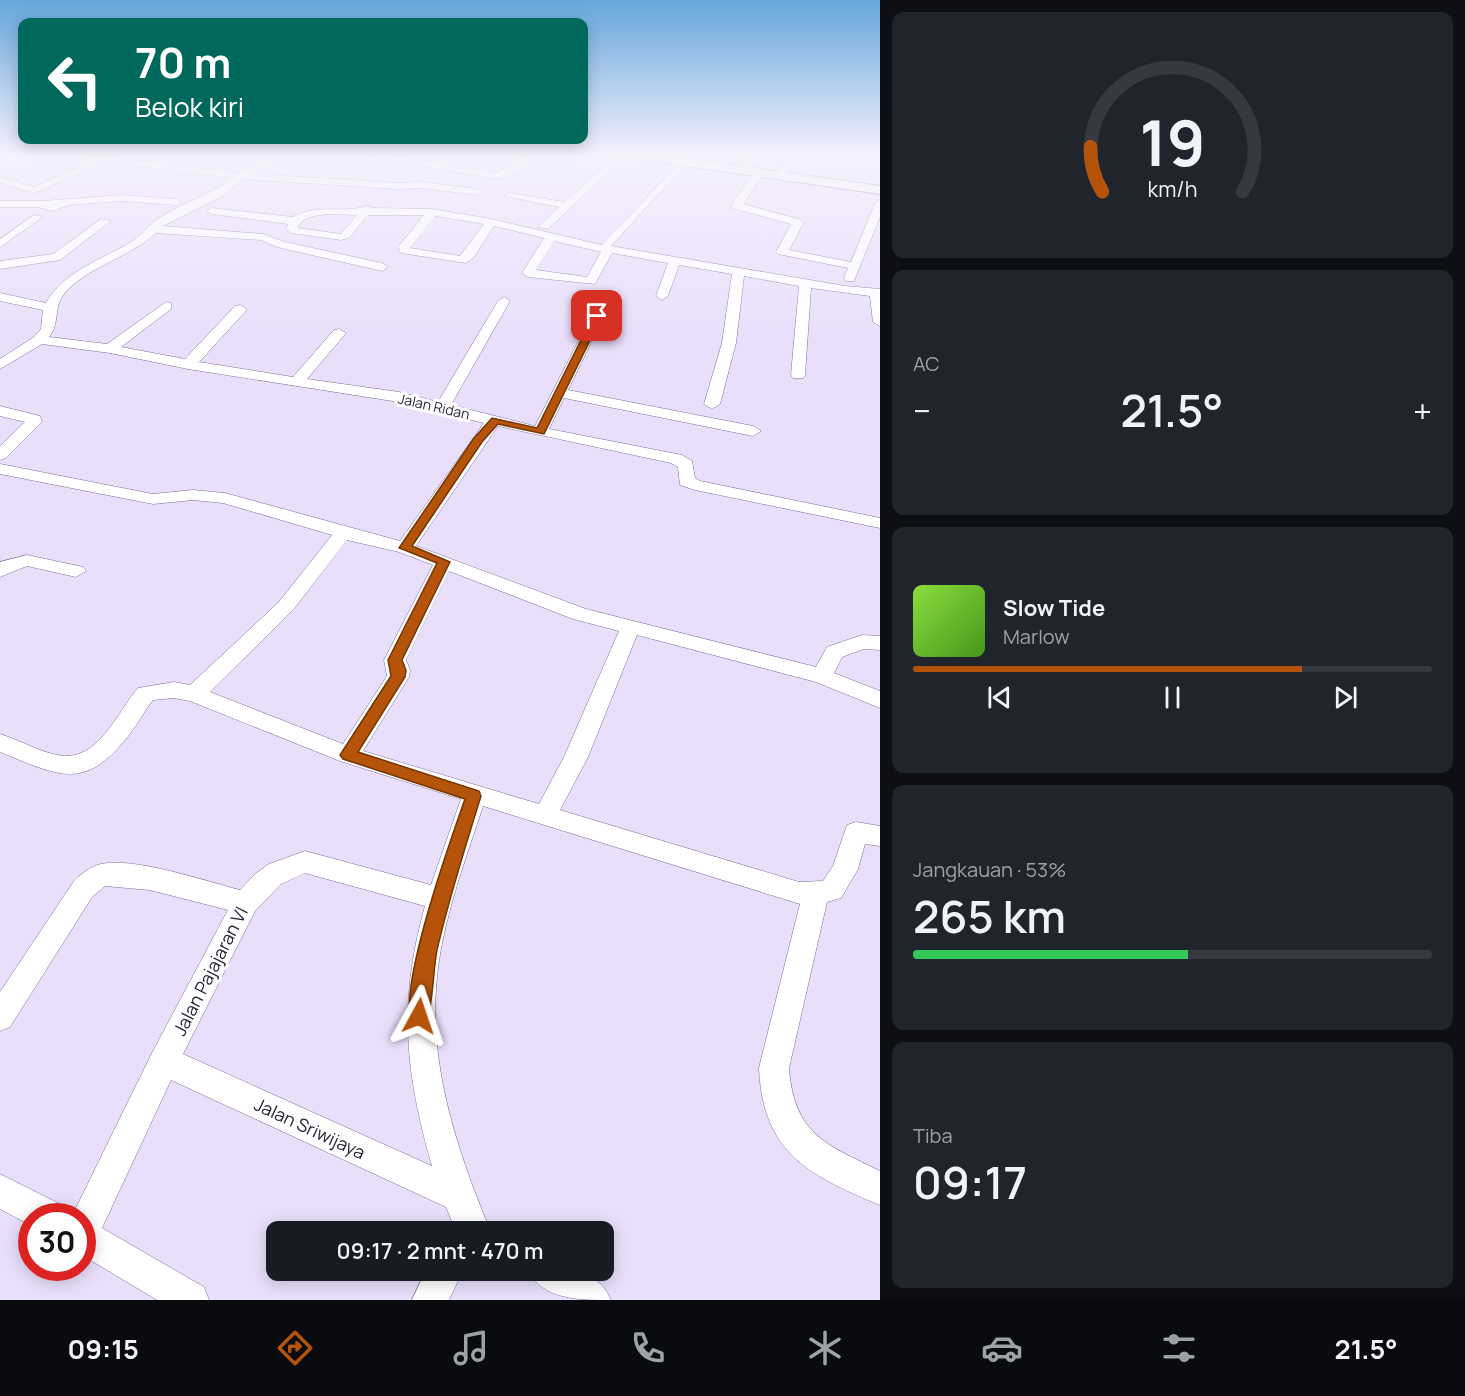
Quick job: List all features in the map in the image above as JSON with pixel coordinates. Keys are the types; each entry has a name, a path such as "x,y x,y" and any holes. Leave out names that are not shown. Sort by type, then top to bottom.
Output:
{"street":[{"path":"0,365 39,340 48,330 50,308 58,293 73,279 128,249 168,216"},
{"path":"204,220 219,216"},
{"path":"250,216 295,221 307,216"},
{"path":"295,221 292,229 296,231 341,237 345,236 362,216"},
{"path":"429,216 404,247 405,251 462,260 470,254 490,222"},
{"path":"453,216 547,232 739,272 805,284 878,293 880,322"},
{"path":"558,216 547,232 528,273 591,281 608,246 632,216"},
{"path":"768,216 798,222 776,254 855,266"},
{"path":"845,290 874,216"},
{"path":"0,244 38,217"},
{"path":"0,265 56,257 105,221"},
{"path":"154,229 262,237 281,245 382,267"},
{"path":"865,236 880,238"},
{"path":"662,296 675,260"},
{"path":"712,404 729,343 739,272"},
{"path":"798,375 805,284"},
{"path":"0,297 50,308"},
{"path":"540,432 607,297"},
{"path":"442,408 504,301"},
{"path":"110,349 166,306"},
{"path":"188,365 240,309"},
{"path":"297,381 339,333"},
{"name":"Jalan Ridan","path":"39,340 110,349 188,365 399,397 540,432 676,459 686,465 686,480 695,485 880,523"},
{"path":"560,393 753,431"},
{"path":"0,411 34,419 34,422 0,455"},
{"path":"405,548 478,440 495,420"},
{"path":"0,469 153,499 193,495 225,498 343,533 405,548 556,606 630,628 822,676 880,700"},
{"path":"194,694 286,606 343,533"},
{"path":"0,571 11,562 21,559 76,571"},
{"path":"348,755 398,677 399,670 394,665 395,660 444,562"},
{"path":"544,817 576,757 630,628"},
{"path":"822,676 834,652 862,642 880,644"},
{"path":"0,743 55,764 72,767 85,765 115,738 146,693 174,690 194,694 348,755 771,887 816,894 832,890 868,834"},
{"path":"469,1221 444,1153 422,1051 419,1016 423,976 440,899 474,796"},
{"name":"Jalan Pajajaran VI","path":"96,1204 164,1061 257,886 286,867 305,862 440,899"},
{"path":"0,1017 83,889 94,878 114,874 133,877 246,903"},
{"path":"816,894 774,1068 774,1095 788,1128 799,1142 828,1162 880,1188"},
{"name":"Jalan Sriwijaya","path":"164,1061 469,1221"},
{"path":"0,1191 23,1203"},
{"path":"96,1242 191,1300"},
{"path":"430,1300 440,1281"},
{"path":"563,1281 593,1300"}],"route":[{"path":"419,1016 423,976 440,899 474,796 348,755 398,677 399,670 394,665 395,660 444,562 405,548 478,440 495,420 540,432 597,316"}]}
